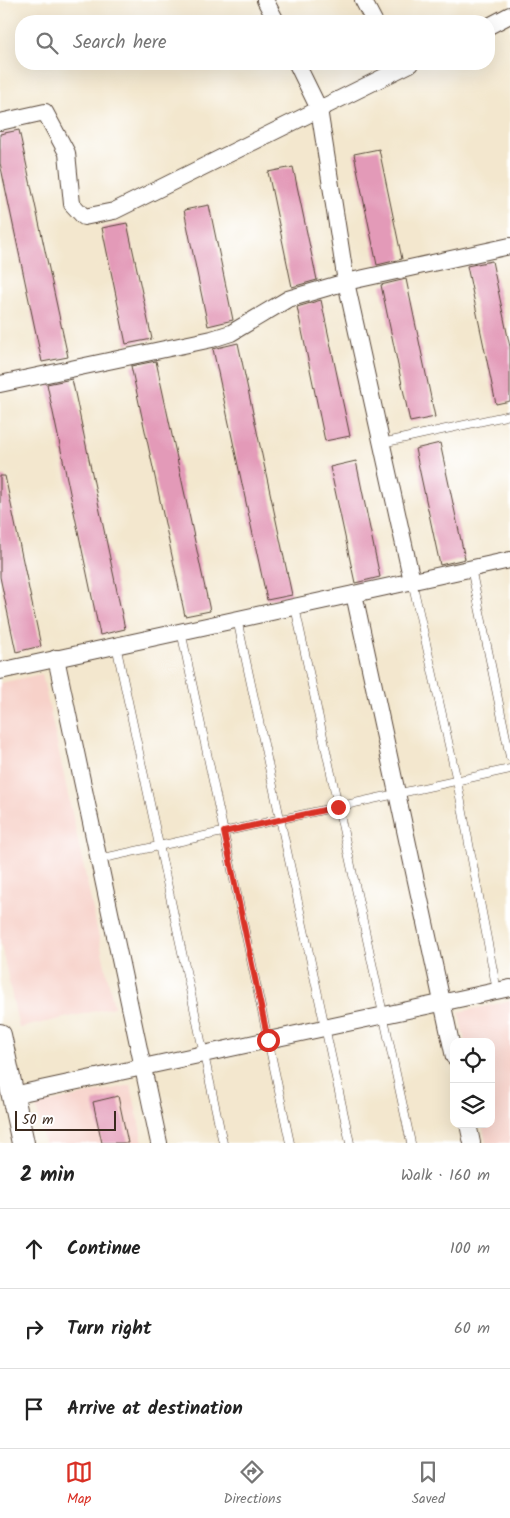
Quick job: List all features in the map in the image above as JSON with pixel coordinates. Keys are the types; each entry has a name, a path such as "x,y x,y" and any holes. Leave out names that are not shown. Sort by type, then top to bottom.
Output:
{"street":[{"path":"265,0 273,15"},
{"path":"363,0 371,15"},
{"path":"495,23 510,15"},
{"path":"300,70 319,109 346,282 412,581"},
{"path":"0,122 45,112 67,153 72,204 84,217 114,211 393,70"},
{"path":"0,384 212,339 231,333 288,300 346,282 510,246"},
{"path":"0,671 510,560"},
{"path":"354,594 450,1039"},
{"path":"56,658 159,1143"},
{"path":"6,1091 142,1067 503,990"},
{"path":"0,1035 12,1143"},
{"path":"6,1091 23,1143"},
{"path":"469,1128 472,1143"}],"lane":[{"path":"382,443 510,415"},
{"path":"471,568 510,757"},
{"path":"412,581 503,990"},
{"path":"295,607 411,1143"},
{"path":"238,619 350,1143"},
{"path":"181,631 290,1143"},
{"path":"116,646 223,1143"},
{"path":"99,860 510,769"}],"shaded area":[{"path":"42,674 114,1007 19,1028 0,940 0,683"},
{"path":"510,1001 510,1143 486,1143 483,1128 495,1128 495,1038 464,1038 459,1012"},
{"path":"131,1085 143,1143 44,1143 36,1105"}],"building":[{"path":"19,130 68,357 42,362 0,163 0,134"},
{"path":"379,149 402,259 377,265 354,154"},
{"path":"293,167 317,280 292,287 268,172"},
{"path":"209,205 233,320 208,326 184,210"},
{"path":"127,223 152,339 126,344 102,228"},
{"path":"492,261 510,347 510,401 496,404 467,266"},
{"path":"406,279 435,417 410,422 381,285"},
{"path":"321,300 350,436 325,441 297,307"},
{"path":"238,343 292,595 267,600 213,349"},
{"path":"156,361 210,611 185,616 131,366"},
{"path":"72,379 125,629 100,635 47,384"},
{"path":"440,443 465,559 440,565 415,449"},
{"path":"356,461 380,577 355,583 330,467"},
{"path":"0,476 5,476 41,646 16,652 0,577"},
{"path":"118,1096 128,1143 102,1143 93,1102"}],"route":[{"path":"268,1040 224,832 338,807"}]}
